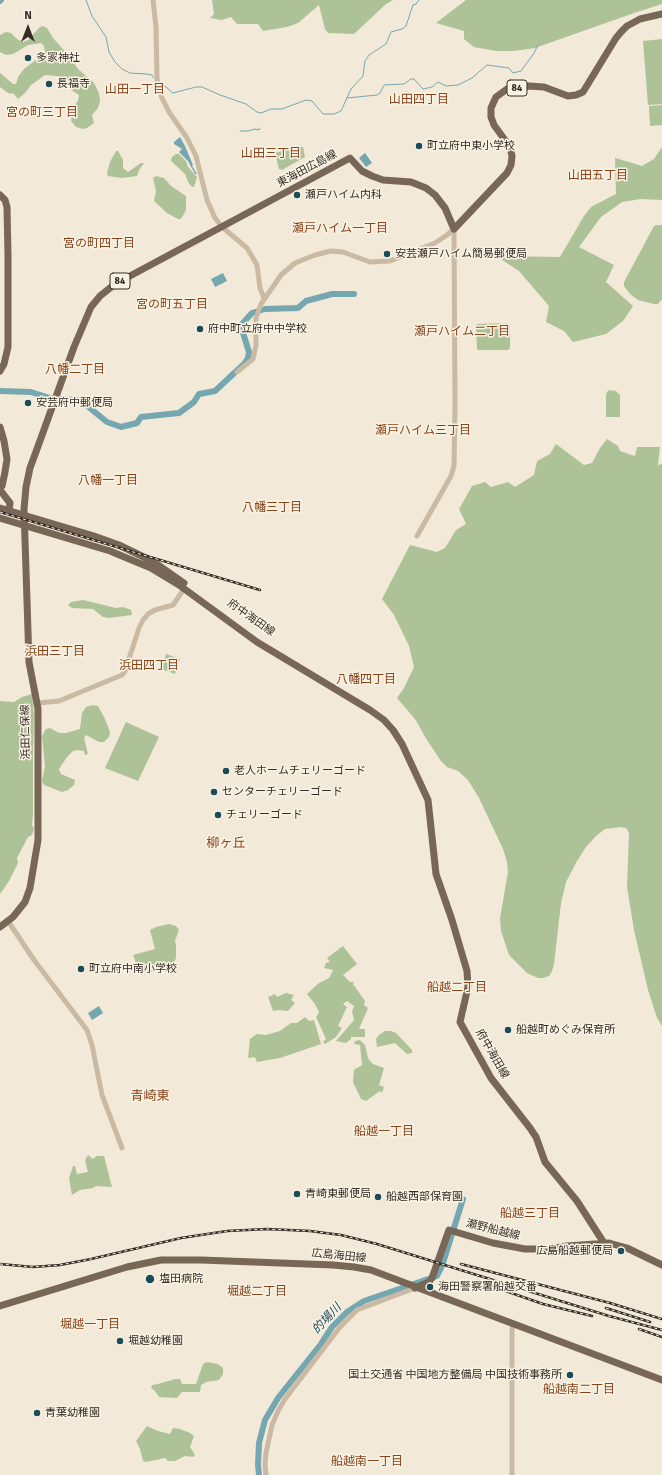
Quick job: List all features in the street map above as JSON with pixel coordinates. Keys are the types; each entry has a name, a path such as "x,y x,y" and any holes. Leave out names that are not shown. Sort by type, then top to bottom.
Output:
{"main road":[{"name":"84","path":"454,229 507,173 511,165 512,156 510,147 494,125 491,117 491,108 496,96 507,89 529,86 544,87 568,96 583,92 616,38 627,26 640,19 662,14"},
{"name":"東海田広島線","path":"25,526 24,516 26,487 30,468 77,340 87,315 94,303 104,292 115,284 350,158 362,171 372,176 383,180 411,182 426,188 435,195 445,208 454,229"},
{"path":"0,195 6,200 8,208 8,346 4,364 0,372"},
{"path":"0,427 7,459 2,486 0,489 10,503 9,511"},
{"path":"0,508 24,516"},
{"name":"府中海田線","path":"24,516 106,540 148,559 170,573 259,638 372,706 392,723 405,741 422,779 422,788"},
{"path":"0,518 25,526"},
{"name":"府中海田線","path":"25,526 128,557 157,571 257,642 367,707 381,717 390,726 400,740 428,800 436,874 452,920 466,971 468,987 460,1022 491,1078 530,1128 536,1138 545,1162 577,1200 604,1243"},
{"name":"浜田仁保線","path":"0,927 23,906 28,895 38,840 38,703 29,662 25,526"},
{"name":"瀬野船越線","path":"413,1287 429,1282 433,1276 449,1230 492,1243 525,1249 550,1250 567,1246 604,1243"},
{"path":"604,1243 627,1248 662,1265"},
{"name":"広島海田線","path":"0,1306 127,1267 160,1260 181,1259 340,1265 371,1270 662,1380"}],"street":[{"path":"153,0 156,27 157,79 159,90 169,112 192,146 210,209 222,227 250,251 256,265 260,288 264,298"},
{"path":"237,372 253,359 256,345 256,318 258,309 264,298 286,270 295,263 325,252 337,251 370,262 390,261 435,243 448,235 454,229"},
{"path":"417,536 451,476 454,466 454,229"},
{"path":"38,703 59,701 118,678 122,675 125,671 143,620 148,614 155,610 173,605 184,589"},
{"path":"8,921 34,960 87,1030 92,1045 102,1095 122,1148"},
{"path":"266,1475 266,1453 272,1425 278,1411 285,1399 340,1327 357,1310 413,1287"},
{"path":"512,1475 512,1338 514,1324"}],"green space":[{"path":"212,0 393,0 386,4 354,34 328,33 325,29 319,5 298,23 287,27 263,31 258,24 237,24 231,17 222,20 210,18 214,14"},
{"path":"466,0 662,0 662,4 535,48 514,51 496,51 474,47 464,39 464,31 436,23"},
{"path":"43,26 47,28 53,38 70,57 78,69 94,83 99,93 100,101 98,108 92,115 94,123 87,128 83,129 76,127 71,121 73,107 78,101 79,95 71,90 64,79 57,76 45,75 31,85 18,99 14,94 8,93 0,87 0,73 13,84 16,84 18,77 24,69 45,53 44,46 41,43 28,45 13,54 6,55 0,52 0,35 6,32 11,33 23,42 28,40 40,27"},
{"path":"662,39 662,104 648,105 643,41"},
{"path":"662,105 662,125 650,126 649,106"},
{"path":"299,146 303,147 305,157 282,170 279,169 275,153"},
{"path":"662,147 662,200 641,199 622,202 601,217 579,247 614,265 606,282 633,306 623,321 606,334 573,342 564,331 546,322 549,306 519,271 496,256 560,257 584,216 591,207 616,194 615,158 642,166 654,159"},
{"path":"116,151 118,151 123,160 123,168 128,172 141,163 144,163 137,176 121,178 108,176 107,173 110,162"},
{"path":"179,154 186,161 188,167 197,177 194,187 192,187 188,182 185,174 171,161 172,157"},
{"path":"156,176 164,178 171,186 186,196 186,210 181,219 167,213 154,201 156,191 153,178"},
{"path":"662,225 662,299 658,304 654,304 638,300 630,294 624,286 624,282 654,226"},
{"path":"508,323 510,325 510,348 508,350 477,349 476,325"},
{"path":"609,390 616,391 620,395 620,417 606,417 606,396"},
{"path":"607,439 618,446 620,451 635,456 637,447 660,447 658,465 662,464 662,1026 657,1018 648,990 634,930 627,887 629,833 626,828 621,827 605,829 596,836 586,847 566,882 561,903 554,964 549,976 538,978 527,973 509,955 501,931 500,918 508,872 503,849 479,798 468,780 458,771 447,767 441,761 415,719 397,698 404,688 414,667 409,646 394,615 382,599 410,545 437,552 445,548 456,530 466,524 459,509 472,486 485,482 491,487 508,482 515,487 534,475 537,461 550,454 556,444 584,465 592,463"},
{"path":"83,600 116,608 123,607 131,610 132,615 109,618 103,617 93,609 72,608 68,605 71,602"},
{"path":"166,654 180,659 175,674 161,669"},
{"path":"32,694 34,716 32,825 34,829 32,835 28,837 17,858 18,863 9,881 0,894 0,701 14,702 22,697"},
{"path":"93,705 98,706 105,719 110,732 109,737 104,742 99,742 86,735 84,738 88,754 85,755 84,751 78,750 73,751 67,757 59,769 61,774 75,780 74,785 68,790 62,792 44,785 42,781 45,766 42,736 46,729 50,728 59,733 66,733 80,729 82,713 86,707"},
{"path":"126,722 159,737 138,781 105,768"},
{"path":"169,924 176,926 179,930 175,941 176,958 174,963 154,972 149,972 145,967 136,963 133,955 155,949 150,930"},
{"path":"343,946 357,964 343,975 350,982 354,982 353,984 365,1001 364,1005 368,1008 359,1029 365,1029 365,1037 351,1037 351,1039 346,1043 336,1041 354,1020 352,1011 354,1006 347,1001 343,1004 347,1007 338,1026 342,1028 336,1037 325,1044 323,1042 326,1039 316,1017 319,1012 307,994 319,983 329,978 333,970 324,968 326,963 330,962 327,958"},
{"path":"286,993 294,995 291,1000 295,1003 288,1011 273,1011 268,997 275,994 277,997"},
{"path":"305,1017 309,1021 314,1020 321,1044 280,1058 257,1062 255,1057 248,1058 250,1039 257,1034 266,1035 280,1031 291,1023 297,1023"},
{"path":"385,1031 396,1033 412,1050 412,1053 407,1054 395,1043 377,1047 376,1039"},
{"path":"360,1040 365,1045 370,1061 373,1064 384,1068 379,1085 384,1087 382,1093 380,1091 366,1101 361,1099 353,1082 354,1070 362,1065 360,1045 354,1044 355,1041"},
{"path":"88,1155 93,1159 97,1156 104,1156 112,1187 96,1186 93,1188 80,1190 72,1195 69,1178 73,1166 75,1166 77,1174 88,1172 85,1160"},
{"path":"207,1362 218,1364 223,1368 223,1374 219,1380 206,1382 201,1385 200,1392 182,1392 177,1398 159,1397 151,1388 152,1385 175,1379 180,1379 182,1384 196,1384 203,1364"},
{"path":"147,1426 170,1434 173,1428 190,1433 194,1436 190,1447 195,1455 193,1457 185,1456 175,1461 168,1461 165,1458 146,1462 143,1461 136,1441"}],"water":[{"path":"180,137 193,165 192,166 197,174 195,174 188,161 179,152 182,149 174,144 174,142"},
{"path":"365,153 372,163 366,167 359,158"},
{"path":"223,273 227,281 215,287 211,279"},
{"path":"99,1006 103,1013 92,1020 88,1013"}],"waterway":[{"path":"86,0 92,16 106,37 109,52 115,62 122,69 130,73 152,75 154,78"},
{"path":"160,82 173,93 196,87 202,87 246,104 257,112 261,113 271,109 282,109 306,100 312,101 323,114 334,114 341,111 351,89 363,76 365,61 369,55 386,44 391,32 402,29 406,26 413,5 419,0"},
{"path":"347,98 377,95 380,93 384,85 404,84 411,79 414,79 423,89 432,87 438,82 446,86 458,85 472,78 487,65 509,68 513,73 521,71 538,45"},
{"path":"240,131 255,129 259,130 260,128"},
{"path":"0,391 31,392 53,399 80,400 107,422 121,427 137,423 141,417 179,413 194,402 199,394 215,391 245,363 249,352 243,333 242,324 252,313 265,309 298,308 306,301 332,294 354,294"},
{"name":"的場川","path":"259,1475 259,1443 265,1420 278,1398 321,1344 332,1327 347,1312 364,1301 437,1276 442,1266 463,1199"}],"railway":[{"path":"0,512 260,590"},
{"path":"0,1264 33,1267 60,1265 181,1238 227,1231 267,1229 310,1231 341,1235 377,1244 609,1316 662,1330"},
{"path":"461,1264 610,1303 662,1319"},
{"path":"477,1281 543,1304 592,1316"},
{"path":"606,1308 650,1322"},
{"path":"639,1329 662,1337"}],"place":[{"name":"多家神社","path":"28,58"},
{"name":"長福寺","path":"49,84"},
{"name":"町立府中東小学校","path":"419,146"},
{"name":"瀬戸ハイム内科","path":"297,195"},
{"name":"安芸瀬戸ハイム簡易郵便局","path":"387,254"},
{"name":"府中町立府中中学校","path":"200,329"},
{"name":"安芸府中郵便局","path":"28,403"},
{"name":"老人ホームチェリーゴード","path":"226,771"},
{"name":"センターチェリーゴード","path":"214,792"},
{"name":"チェリーゴード","path":"218,815"},
{"name":"町立府中南小学校","path":"81,969"},
{"name":"船越町めぐみ保育所","path":"508,1030"},
{"name":"青崎東郵便局","path":"297,1194"},
{"name":"船越西部保育園","path":"378,1197"},
{"name":"広島船越郵便局","path":"621,1251"},
{"name":"塩田病院","path":"150,1279"},
{"name":"海田警察署船越交番","path":"430,1287"},
{"name":"堀越幼稚園","path":"120,1341"},
{"name":"国土交通省 中国地方整備局 中国技術事務所","path":"570,1375"},
{"name":"青葉幼稚園","path":"37,1413"}],"district":[{"name":"山田一丁目","path":"135,90"},
{"name":"山田四丁目","path":"419,100"},
{"name":"宮の町三丁目","path":"42,113"},
{"name":"山田三丁目","path":"271,154"},
{"name":"山田五丁目","path":"598,176"},
{"name":"瀬戸ハイム一丁目","path":"340,229"},
{"name":"宮の町四丁目","path":"99,244"},
{"name":"宮の町五丁目","path":"172,305"},
{"name":"瀬戸ハイム二丁目","path":"462,332"},
{"name":"八幡二丁目","path":"75,370"},
{"name":"瀬戸ハイム三丁目","path":"423,431"},
{"name":"八幡一丁目","path":"108,481"},
{"name":"八幡三丁目","path":"272,508"},
{"name":"浜田三丁目","path":"55,652"},
{"name":"浜田四丁目","path":"149,666"},
{"name":"八幡四丁目","path":"366,680"},
{"name":"柳ヶ丘","path":"226,844"},
{"name":"船越二丁目","path":"457,988"},
{"name":"青崎東","path":"150,1097"},
{"name":"船越一丁目","path":"384,1132"},
{"name":"船越三丁目","path":"530,1214"},
{"name":"堀越二丁目","path":"257,1292"},
{"name":"堀越一丁目","path":"90,1325"},
{"name":"船越南二丁目","path":"579,1390"},
{"name":"船越南一丁目","path":"367,1462"}]}
